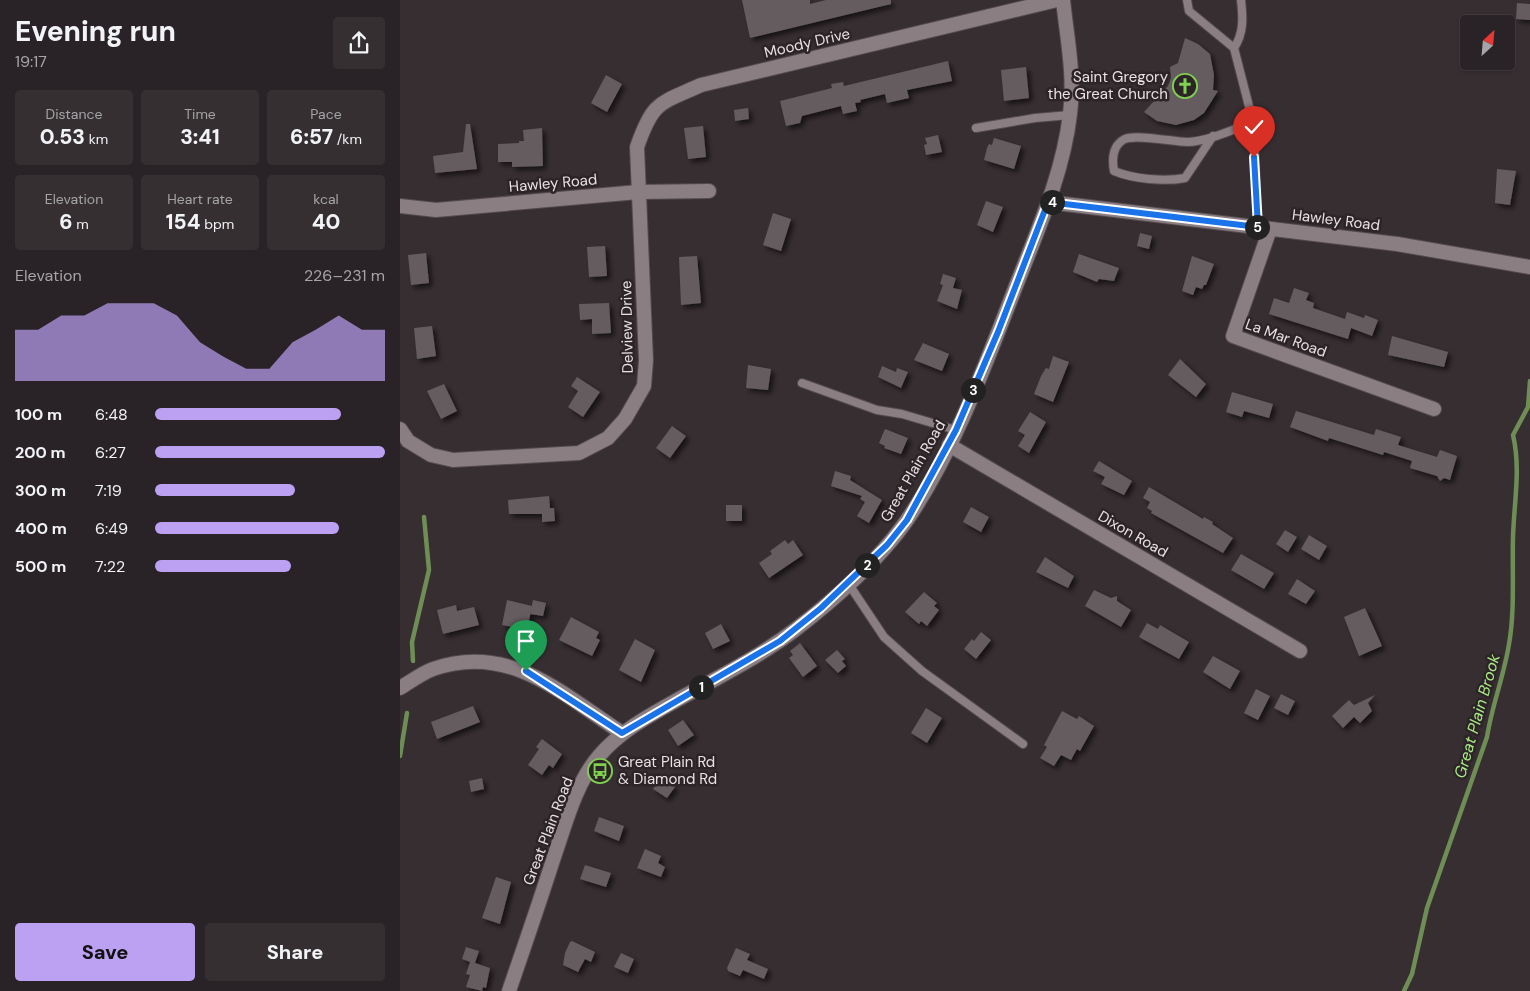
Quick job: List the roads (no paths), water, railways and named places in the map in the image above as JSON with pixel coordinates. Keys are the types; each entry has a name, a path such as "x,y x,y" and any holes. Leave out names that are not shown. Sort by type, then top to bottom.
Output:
{"street":[{"name":"Moody Drive","path":"638,192 637,147 647,118 661,103 701,85 1057,0"},
{"name":"Great Plain Road","path":"509,991 580,788 598,757 622,733 780,641 848,583 887,545 907,520 949,445 998,332 1048,202 1063,151 1070,115 1071,68 1063,0"},
{"name":"Hawley Road","path":"400,206 436,210 638,192 709,191"},
{"name":"Delview Drive","path":"400,429 408,441 431,455 453,460 579,453 608,438 626,419 644,386 646,360 638,192"},
{"name":"Hawley Road","path":"1048,202 1397,244 1530,267"},
{"name":"La Mar Road","path":"1264,228 1233,336 1434,409"},
{"name":"Dixon Road","path":"949,445 1300,652"},
{"path":"400,688 432,669 470,660 502,663 526,671 622,733"}],"lane":[{"path":"1187,0 1188,11 1234,48 1253,122 1264,228"},
{"path":"1234,48 1241,38 1243,24 1241,0"},
{"path":"976,128 1035,118 1070,115"},
{"path":"1213,136 1185,178 1144,177 1124,175 1114,171 1111,158 1115,149 1123,140 1135,137 1190,142 1253,122"},
{"path":"802,383 877,410 902,414 956,430"},
{"path":"848,583 884,637 922,671 1024,744"}],"waterway":[{"name":"Great Plain Brook","path":"1404,991 1412,974 1427,908 1487,737 1507,656 1512,618 1513,537 1517,473 1513,435 1528,407 1530,381"},
{"path":"413,661 412,642 429,570 424,517"},
{"path":"400,756 407,713"}],"place":[{"name":"Saint Gregory the Great Church","path":"1185,86"},
{"name":"Great Plain Rd & Diamond Rd","path":"600,771"}]}
